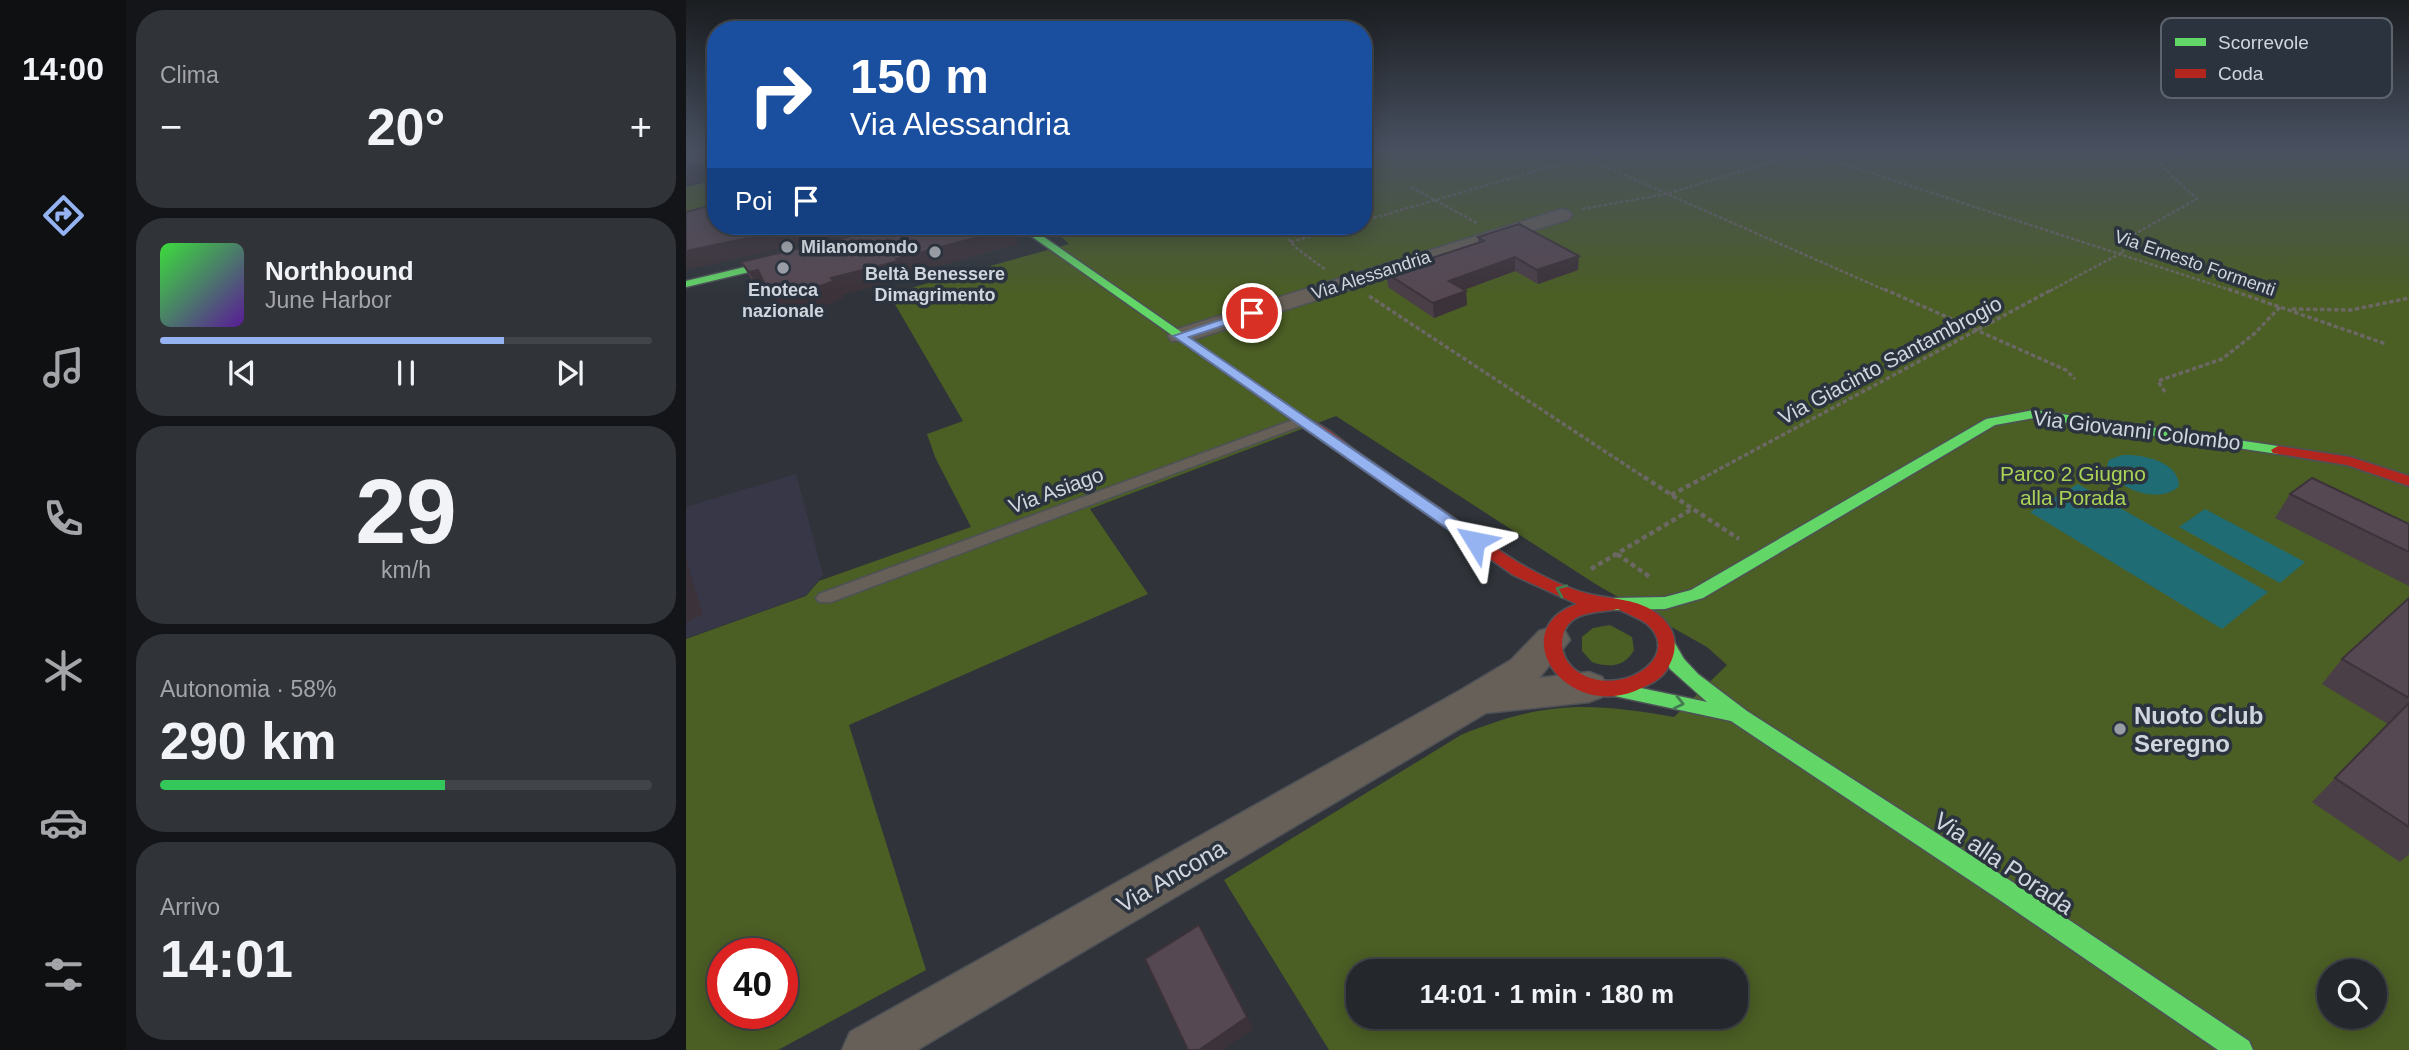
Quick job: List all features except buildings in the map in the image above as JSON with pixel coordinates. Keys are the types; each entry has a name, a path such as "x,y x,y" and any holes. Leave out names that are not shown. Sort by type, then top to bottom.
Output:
{"street":[{"name":"Via Alessandria","path":"1180,336 1562,215"},
{"path":"1034,235 1518,571 1582,599 1624,606 1654,621 1667,645 1666,657 1654,676 1631,688 1603,688 1575,681 1557,663 1549,618 1518,571"},
{"path":"686,284 808,255"},
{"name":"Via Giovanni Colombo","path":"1624,606 1663,604 1697,594 1991,422 2034,414 2257,445 2377,469 2409,479"},
{"name":"Via Giovanni Colombo","path":"1667,645 1678,616 1697,594"},
{"path":"1549,618 1606,604"},
{"name":"Via Ancona","path":"869,1050 1524,670 1549,618"},
{"name":"Via alla Porada","path":"1667,645 1677,664 1691,679 1740,717 2006,891 2240,1050"},
{"name":"Via Ancona","path":"1473,702 1603,688"},
{"name":"Via alla Porada","path":"1603,688 1740,717"}],"lane":[{"name":"Via Asiago","path":"825,598 1301,421"}],"path":[{"path":"1428,197 1496,236"},
{"path":"1372,217 1445,197"},
{"path":"1562,215 1651,197"},
{"path":"1673,197 2066,370 2075,379"},
{"name":"Via Ernesto Formenti","path":"1947,197 2122,253 2386,344"},
{"name":"Via Giacinto Santambrogio","path":"1671,495 2122,253 2131,236 2193,204 2197,199 2195,197"},
{"path":"1285,235 1329,272 1349,282 1762,555"},
{"path":"1290,242 1314,235"},
{"path":"2165,392 2158,381 2167,375 2202,369 2266,324 2280,307 2340,310 2385,305 2409,298"},
{"path":"1583,574 1692,509"},
{"path":"1616,554 1657,583"}],"shaded area":[{"path":"796,474 823,575 805,596 686,638 686,507"}],"green space":[{"path":"686,197 707,197 707,218 686,223"},
{"name":"Parco 2 Giugno alla Porada","path":"1372,197 2409,197 2409,1050 1329,1050 1224,880 1461,735 1542,710 1590,707 1674,717 1727,665 1707,647 1597,585 1336,416 1090,509 1148,594 849,725 926,970 778,1050 686,1050 686,639 806,596 819,581 971,527 935,457 927,434 963,421 889,294 1069,244 1060,235 1372,235"},
{"path":"1610,625 1632,637 1634,650 1626,660 1616,665 1592,662 1582,651 1582,637 1593,628"}],"water":[{"path":"2122,455 2149,458 2166,465 2173,470 2179,486 2171,492 2161,494 2129,488 2112,475 2107,466 2109,460"},
{"path":"2078,484 2268,592 2222,629 2030,512"},
{"path":"2205,509 2305,562 2280,583 2179,527"}],"traffic: fast":[{"path":"1035,235 1306,423"},
{"path":"686,284 796,258"},
{"path":"1615,604 1665,603 1697,594 1991,422 2034,414 2278,450"},
{"path":"1667,645 1677,664 1691,679 1740,717 2006,891 2240,1050"},
{"path":"1617,690 1728,714"}],"traffic: jam":[{"path":"1306,423 1519,571 1582,599 1606,604"},
{"path":"2278,450 2350,461 2409,481"},
{"path":"1615,604 1594,605 1578,610 1566,616 1557,629 1553,644 1556,660 1560,667 1579,683 1600,689 1622,688 1643,680 1658,668 1667,653 1666,636 1653,620 1624,605"}],"place":[{"name":"Milanomondo","path":"787,247"},
{"name":"Beltà Benessere Dimagrimento","path":"935,252"},
{"name":"Enoteca nazionale","path":"783,268"},
{"name":"Nuoto Club Seregno","path":"2120,729"}],"route":[{"path":"1252,313 1180,336 1475,541"}]}
